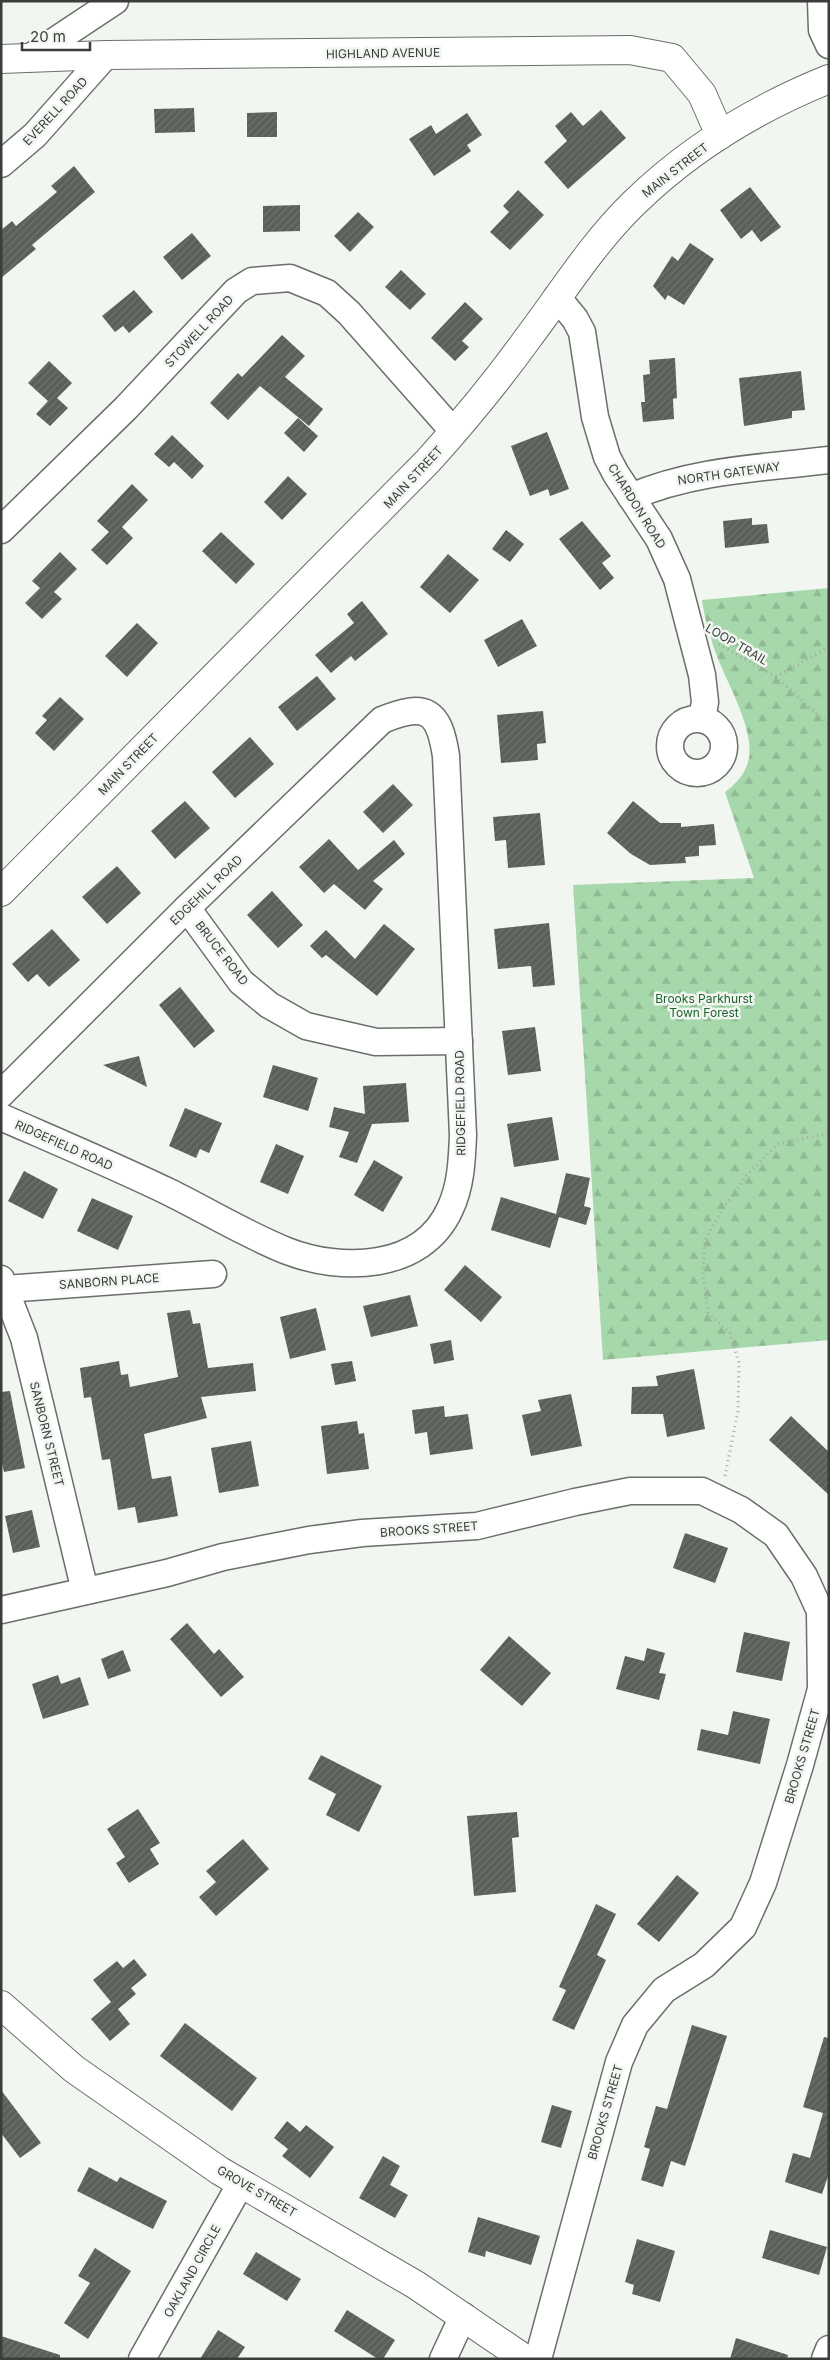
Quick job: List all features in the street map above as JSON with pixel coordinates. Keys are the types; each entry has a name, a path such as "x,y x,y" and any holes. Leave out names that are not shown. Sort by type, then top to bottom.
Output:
{"main road":[{"name":"HIGHLAND AVENUE","path":"1,59 106,55 630,50 672,58 702,94 720,136"},
{"name":"MAIN STREET","path":"1,892 324,569 454,432 489,391 591,252 633,204 680,163 720,136 799,91 829,79"},
{"name":"GROVE STREET","path":"1,2005 74,2069 220,2171 348,2244 464,2316 525,2359"}],"street":[{"path":"29,58 115,1"},
{"path":"820,1 822,30 829,45"},
{"name":"EVERELL ROAD","path":"1,164 35,135 106,55"},
{"name":"STOWELL ROAD","path":"1,530 126,408 236,291 252,281 290,278 327,293 348,313 454,432"},
{"name":"CHARDON ROAD","path":"557,297 575,319 582,332 600,438 616,474 659,539 670,561 704,689 705,702 702,719"},
{"name":"NORTH GATEWAY","path":"631,496 660,485 708,474 829,460"},
{"name":"EDGEHILL ROAD","path":"1,1094 187,908 382,720 402,712 425,712"},
{"name":"RIDGEFIELD ROAD","path":"1,1117 169,1192 286,1251 318,1260 346,1265 380,1262 399,1256 432,1235 450,1209 458,1186 464,1135 446,756 442,732 434,719 425,712"},
{"name":"BRUCE ROAD","path":"187,908 241,982 269,1005 306,1026 376,1042 459,1041"},
{"name":"SANBORN PLACE","path":"3,1284 213,1274"},
{"name":"SANBORN STREET","path":"3,1284 24,1338 85,1591"},
{"name":"BROOKS STREET","path":"1,1610 223,1557 318,1539 362,1533 477,1526 575,1502 630,1491 702,1490 721,1498 776,1535 804,1576 820,1611 821,1689 779,1833 762,1883 743,1927 704,1965 664,1990 635,2025 619,2062 538,2359"},
{"name":"OAKLAND CIRCLE","path":"142,2359 241,2183"},
{"path":"443,2359 464,2316"},
{"path":"825,2359 829,2349"}],"path":[{"name":"LOOP TRAIL","path":"688,626 776,677 829,725"},
{"name":"LOOP TRAIL","path":"776,677 829,647"},
{"path":"721,1498 738,1410 739,1363 730,1333 708,1313 703,1273 705,1240 723,1208 747,1175 778,1144 829,1133"}],"green space":[{"name":"Brooks Parkhurst Town Forest","path":"829,588 829,1340 603,1360 573,885 754,878 725,792 737,781 746,768 750,747 748,735 740,708 713,645 702,600"}],"building":[{"path":"194,108 195,132 155,133 154,109"},
{"path":"601,110 626,138 568,189 544,162 567,141 555,126 571,112 583,126"},
{"path":"277,112 277,137 247,137 247,113"},
{"path":"467,113 482,135 467,145 471,151 434,176 409,139 431,125 436,134"},
{"path":"74,166 95,192 32,245 36,249 1,278 1,230 12,221 16,226 57,192 51,186"},
{"path":"750,187 781,227 761,242 752,230 741,239 720,210"},
{"path":"518,190 544,215 510,250 490,232 509,212 503,206"},
{"path":"300,205 300,231 263,232 263,206"},
{"path":"358,212 374,227 350,252 334,236"},
{"path":"192,233 211,256 182,280 163,257"},
{"path":"690,243 714,259 684,305 668,295 665,300 653,286 672,256 678,261"},
{"path":"401,270 426,294 410,310 385,287"},
{"path":"134,290 153,312 129,333 123,326 115,332 102,316"},
{"path":"465,302 483,319 462,341 469,347 455,361 431,338"},
{"path":"282,335 305,356 285,377 323,409 309,426 260,386 228,420 210,403 238,373 242,377"},
{"path":"675,358 677,398 673,399 674,419 643,422 641,402 645,402 643,375 650,374 649,360"},
{"path":"49,361 72,383 57,398 68,408 50,426 36,414 48,401 28,383"},
{"path":"801,371 805,410 792,411 792,418 744,426 739,378"},
{"path":"298,418 318,436 304,452 284,433"},
{"path":"547,432 569,489 550,496 548,489 530,496 511,446"},
{"path":"172,435 204,466 192,479 174,462 169,467 154,454"},
{"path":"288,476 307,494 282,520 264,502"},
{"path":"132,484 148,500 122,527 133,538 107,565 91,550 109,532 97,521"},
{"path":"752,518 752,525 767,524 769,543 725,548 723,521"},
{"path":"582,521 611,556 602,563 614,578 600,590 559,539"},
{"path":"506,530 524,544 510,562 492,549"},
{"path":"221,532 255,564 236,584 202,551"},
{"path":"60,552 77,569 54,592 62,599 42,619 25,603 40,588 32,581"},
{"path":"448,554 479,580 450,613 420,587"},
{"path":"362,601 388,634 355,661 351,656 331,673 315,655 354,623 347,614"},
{"path":"522,619 537,646 498,667 484,640"},
{"path":"137,623 158,643 127,677 105,656"},
{"path":"317,676 336,699 297,731 278,707"},
{"path":"60,697 84,719 54,751 35,733 47,720 42,716"},
{"path":"543,711 546,743 537,744 538,760 501,763 497,715"},
{"path":"250,737 274,764 235,798 212,772"},
{"path":"393,784 413,805 383,833 363,812"},
{"path":"185,801 210,828 175,859 151,831"},
{"path":"633,801 660,823 681,823 681,827 714,824 716,845 699,846 699,856 685,857 686,863 650,865 631,854 607,833"},
{"path":"540,813 545,865 508,868 506,840 495,841 493,817"},
{"path":"329,839 358,870 394,840 405,854 373,881 383,889 365,910 334,884 324,893 299,867"},
{"path":"117,866 141,893 107,924 82,897"},
{"path":"272,891 303,925 278,948 247,915"},
{"path":"549,923 555,985 533,987 531,966 498,969 494,929"},
{"path":"384,924 415,949 377,996 326,955 322,958 310,946 326,930 355,959"},
{"path":"52,929 80,960 49,987 37,974 28,982 12,964"},
{"path":"180,987 215,1031 194,1048 159,1005"},
{"path":"535,1027 541,1071 508,1075 502,1031"},
{"path":"139,1056 147,1087 103,1065"},
{"path":"273,1065 318,1078 308,1111 263,1097"},
{"path":"406,1083 409,1122 372,1124 357,1163 339,1157 349,1132 329,1127 334,1107 365,1114 363,1086"},
{"path":"185,1108 222,1123 209,1153 200,1149 196,1158 169,1146"},
{"path":"552,1117 559,1160 514,1167 507,1124"},
{"path":"276,1144 304,1156 288,1194 260,1182"},
{"path":"374,1160 403,1177 383,1212 354,1195"},
{"path":"24,1171 58,1189 43,1219 8,1201"},
{"path":"566,1173 590,1178 584,1206 591,1208 586,1225 559,1217 550,1248 491,1230 501,1197 556,1214"},
{"path":"92,1198 133,1216 118,1250 77,1231"},
{"path":"465,1265 502,1297 481,1322 444,1290"},
{"path":"410,1295 418,1326 371,1337 363,1306"},
{"path":"316,1308 326,1350 290,1359 280,1317"},
{"path":"190,1310 193,1324 200,1323 208,1368 253,1363 256,1391 201,1397 207,1418 144,1434 152,1479 171,1476 178,1516 138,1523 135,1507 118,1510 110,1459 102,1460 91,1397 84,1398 80,1368 119,1361 121,1375 128,1374 130,1387 178,1377 167,1313"},
{"path":"451,1340 454,1360 434,1364 430,1344"},
{"path":"352,1361 356,1381 335,1385 331,1364"},
{"path":"694,1369 705,1429 667,1437 663,1414 631,1414 632,1387 658,1386 656,1376"},
{"path":"10,1391 25,1468 4,1472 1,1459 1,1392"},
{"path":"571,1394 582,1446 531,1456 522,1415 541,1411 538,1400"},
{"path":"444,1406 445,1417 468,1414 473,1449 430,1455 427,1432 415,1434 412,1410"},
{"path":"791,1416 829,1452 829,1495 769,1440"},
{"path":"357,1421 359,1434 364,1433 369,1469 327,1474 321,1426"},
{"path":"251,1441 259,1486 219,1493 211,1448"},
{"path":"32,1510 40,1547 13,1553 5,1516"},
{"path":"685,1533 728,1548 715,1583 673,1568"},
{"path":"187,1623 214,1654 219,1649 244,1677 221,1697 170,1639"},
{"path":"744,1632 790,1642 782,1681 736,1672"},
{"path":"509,1636 551,1673 522,1706 480,1670"},
{"path":"647,1648 665,1653 659,1673 666,1674 659,1700 616,1689 625,1656 644,1661"},
{"path":"123,1650 131,1671 108,1679 101,1659"},
{"path":"58,1675 61,1684 80,1677 89,1705 43,1719 32,1684"},
{"path":"733,1711 770,1719 760,1764 697,1750 701,1729 728,1735"},
{"path":"321,1755 382,1786 359,1832 326,1815 336,1794 308,1779"},
{"path":"138,1809 160,1843 150,1849 159,1864 129,1883 116,1863 125,1857 107,1829"},
{"path":"517,1812 519,1837 512,1838 516,1892 474,1896 467,1816"},
{"path":"243,1839 269,1869 216,1916 199,1897 216,1882 206,1871"},
{"path":"677,1875 699,1893 659,1942 637,1924"},
{"path":"596,1904 616,1914 597,1955 606,1960 574,2030 552,2020 566,1990 559,1987"},
{"path":"134,1959 147,1975 131,1988 136,1994 118,2009 130,2024 110,2041 91,2019 111,2002 93,1980 117,1961 123,1968"},
{"path":"185,2023 257,2078 232,2111 160,2056"},
{"path":"692,2025 727,2036 685,2166 671,2161 663,2187 641,2180 650,2149 644,2147 656,2106 667,2109"},
{"path":"824,2037 829,2038 829,2173 822,2194 785,2182 793,2153 810,2158 823,2113 803,2107"},
{"path":"1,2090 41,2143 20,2158 1,2133"},
{"path":"552,2105 572,2111 561,2148 541,2142"},
{"path":"287,2121 300,2132 306,2125 334,2147 310,2178 282,2156 288,2149 274,2138"},
{"path":"383,2156 400,2166 390,2185 408,2195 395,2218 359,2198"},
{"path":"89,2167 117,2182 120,2177 167,2201 153,2229 77,2191"},
{"path":"478,2217 540,2236 531,2265 486,2251 485,2257 468,2252"},
{"path":"770,2230 827,2247 819,2275 762,2258"},
{"path":"637,2239 675,2251 660,2302 632,2294 634,2285 625,2282"},
{"path":"95,2248 131,2271 88,2339 64,2323 90,2283 78,2276"},
{"path":"256,2252 301,2279 287,2301 243,2274"},
{"path":"347,2310 395,2340 383,2359 378,2359 334,2331"},
{"path":"218,2330 245,2347 237,2359 200,2359"},
{"path":"1,2336 60,2355 60,2359 1,2359"},
{"path":"736,2338 788,2355 787,2359 730,2359"}]}
